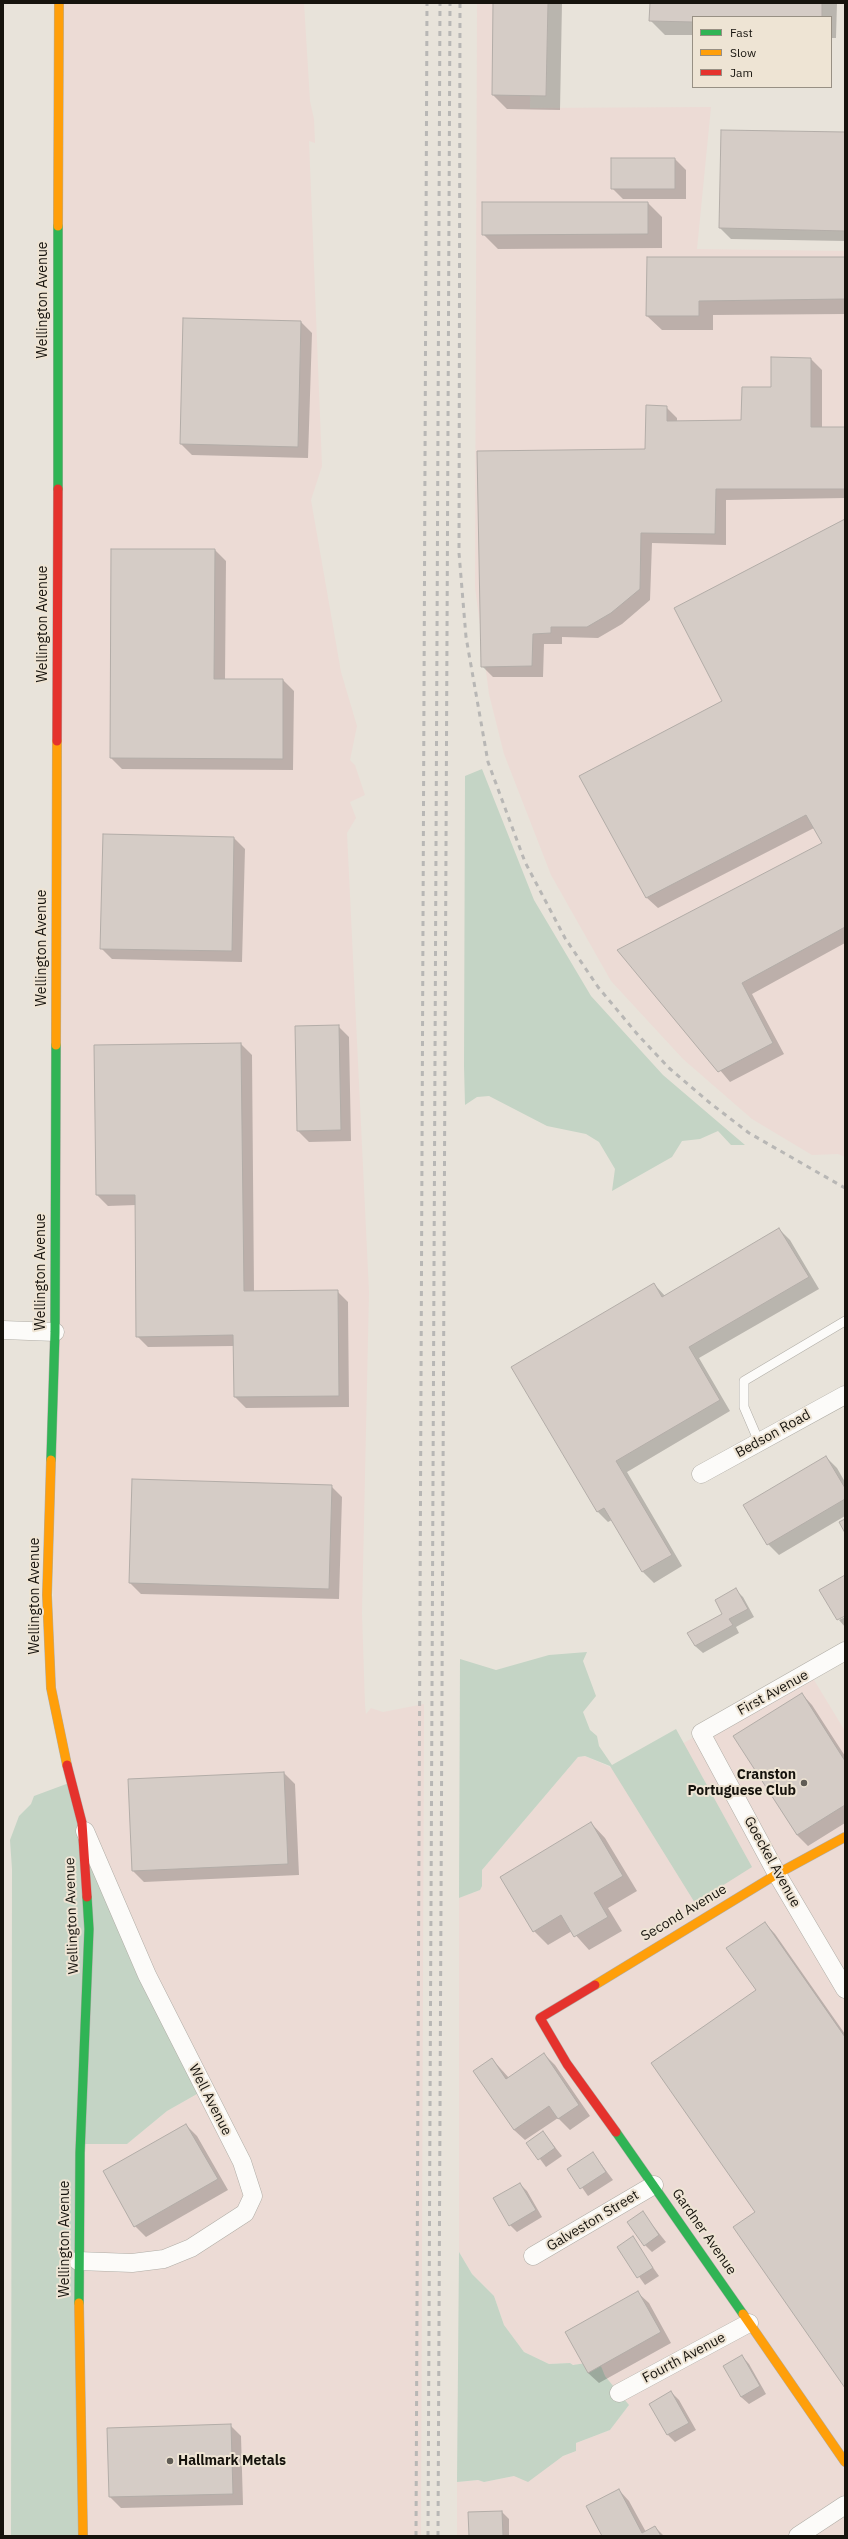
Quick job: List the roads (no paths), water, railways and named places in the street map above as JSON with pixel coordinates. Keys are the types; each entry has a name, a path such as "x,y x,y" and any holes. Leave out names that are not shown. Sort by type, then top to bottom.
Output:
{"street":[{"name":"Wellington Avenue","path":"59,3 55,1332 47,1595 51,1688 63,1748 82,1823 90,1929 80,2153 78,2261 84,2536"},
{"path":"3,1330 55,1332"},
{"name":"Bedson Road","path":"701,1474 845,1395"},
{"name":"First Avenue","path":"701,1733 845,1652"},
{"name":"Goeckel Avenue","path":"701,1733 777,1874 845,1988"},
{"name":"Well Avenue","path":"78,2261 132,2264 164,2259 191,2248 246,2213 254,2196 242,2162 147,1975 82,1823"},
{"name":"Second Avenue","path":"540,2018 777,1874 845,1837"},
{"name":"Gardner Avenue","path":"540,2018 567,2064 654,2185 845,2462"},
{"name":"Galveston Street","path":"533,2256 654,2185"},
{"name":"Fourth Avenue","path":"619,2393 750,2323"},
{"path":"798,2536 845,2505"}],"lane":[{"path":"759,1442 744,1407 744,1380 845,1321"}],"railway":[{"path":"416,2536 427,3"},
{"path":"428,2536 440,3"},
{"path":"438,2536 450,3"},
{"path":"460,3 459,553 466,637 488,762 525,862 565,938 598,987 638,1035 669,1068 710,1103 749,1133 845,1188"}],"place":[{"name":"Cranston Portuguese Club","path":"804,1783"},
{"name":"Hallmark Metals","path":"170,2461"}]}
